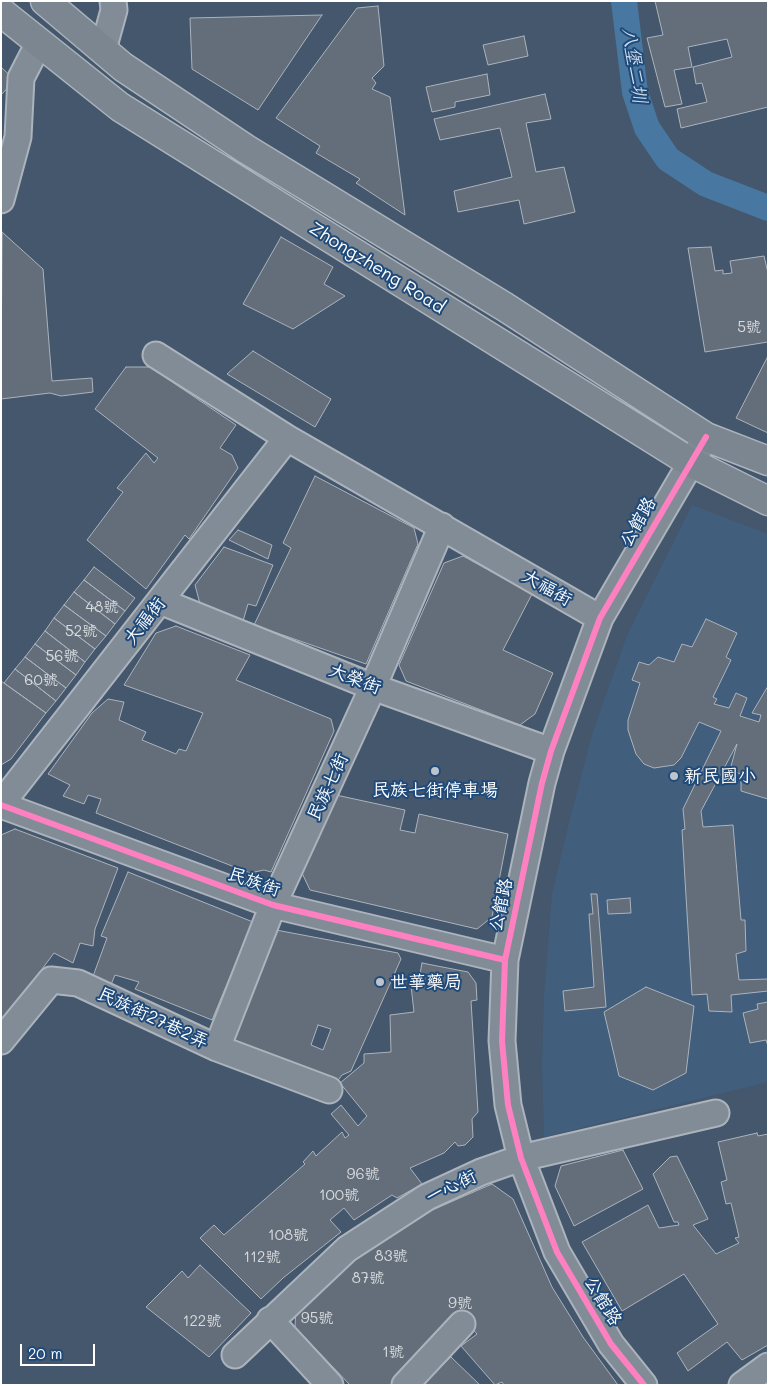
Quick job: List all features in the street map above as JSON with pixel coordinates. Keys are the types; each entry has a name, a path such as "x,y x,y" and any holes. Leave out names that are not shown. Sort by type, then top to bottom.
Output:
{"main road":[{"name":"Zhongzheng Road","path":"45,1 102,50 246,149 505,307 706,436 768,461"},
{"name":"Zhongzheng Road","path":"1,12 120,107 690,462 768,501"}],"street":[{"path":"102,50 114,10 113,1"},
{"path":"1,200 18,137 21,78 39,44"},
{"name":"大福街","path":"156,355 287,438 600,618"},
{"name":"公館路","path":"644,1385 612,1344 556,1252 520,1158 508,1105 502,1041 505,960 542,783 551,750 600,618 706,436"},
{"name":"大福街","path":"1,804 287,438"},
{"name":"民族七街","path":"217,1048 273,906 374,687 442,526"},
{"name":"大榮街","path":"160,601 374,687 551,750"},
{"name":"民族街","path":"1,804 273,906 505,960"},
{"name":"民族街27巷2弄","path":"1,1042 51,980 78,983 217,1048 329,1090"},
{"name":"一心街","path":"235,1355 347,1249 427,1197 481,1172 520,1158 716,1113"},
{"path":"270,1320 330,1385"},
{"path":"404,1385 462,1324"},
{"path":"742,1385 768,1366"}],"shaded area":[{"name":"新民國小","path":"692,505 768,534 768,1082 544,1137 542,1065 544,995 552,894 593,731 628,633"}],"building":[{"path":"655,1 768,1 768,107 681,128 677,109 707,102 702,83 696,84 693,67 732,57 727,39 688,47 692,67 674,70 682,104 665,107 647,38 663,35"},
{"path":"378,6 384,66 372,78 376,83 372,89 390,97 405,215 356,183 360,179 316,153 320,146 276,118 357,8"},
{"path":"322,15 258,110 192,69 190,18"},
{"path":"524,36 528,56 488,65 483,45"},
{"path":"1,67 15,80 1,95"},
{"path":"487,74 490,95 455,102 455,107 432,112 426,87"},
{"path":"545,94 551,119 526,123 536,172 564,167 575,212 524,224 519,200 458,212 454,191 512,177 500,128 440,140 434,119"},
{"path":"2,232 43,269 52,381 92,378 93,392 61,396 50,393 1,399"},
{"path":"281,237 333,267 324,284 345,296 293,329 243,304"},
{"path":"711,247 715,271 723,270 723,274 732,273 730,261 764,256 768,273 768,342 705,352 688,248"},
{"path":"253,351 331,399 315,427 227,374"},
{"path":"768,356 768,433 736,418"},
{"path":"126,367 150,367 236,425 220,448 232,455 238,468 189,539 185,535 146,589 87,540 123,492 117,488 146,453 154,463 158,458 95,409"},
{"path":"315,476 414,528 418,544 366,664 254,625 291,548 283,543"},
{"path":"238,530 272,545 268,559 229,540"},
{"path":"224,547 273,565 256,606 248,604 243,621 200,604 195,585"},
{"path":"463,556 532,594 503,650 553,673 535,714 520,725 406,681 399,665 444,563"},
{"path":"94,567 135,598 125,611 84,580"},
{"path":"84,580 125,611 115,624 74,592"},
{"path":"74,592 115,624 106,636 64,605"},
{"path":"64,605 106,636 95,649 54,618"},
{"path":"54,618 95,649 85,662 45,631"},
{"path":"706,619 737,633 726,657 731,660 713,697 717,699 714,704 729,708 736,693 747,698 740,716 759,722 761,715 752,713 768,686 768,799 741,791 741,774 730,770 737,744 701,811 703,827 733,825 741,920 745,920 746,951 736,954 739,980 768,979 768,991 731,995 732,1012 709,1011 707,994 692,995 682,830 685,829 683,809 721,731 699,722 681,758 674,765 654,768 644,764 636,754 628,730 628,720 640,683 632,680 639,662 649,665 658,657 674,662 682,644 692,647"},
{"path":"176,626 250,655 236,680 331,719 334,731 271,872 264,870 250,873 96,813 101,799 88,795 84,804 63,796 70,785 48,774 92,713 108,699 124,702 119,720 146,732 142,740 176,754 179,749 186,751 203,713 124,685 156,633"},
{"path":"45,631 85,662 76,675 35,644"},
{"path":"35,644 76,675 66,688 25,657"},
{"path":"25,657 66,688 56,701 15,669"},
{"path":"15,669 56,701 46,713 4,683"},
{"path":"1,681 46,713 11,759 1,765"},
{"path":"336,795 405,810 400,830 415,833 419,814 508,834 492,917 477,929 310,890 301,871"},
{"path":"15,829 118,868 95,929 93,946 80,943 73,963 54,953 1,1024 1,835"},
{"path":"128,872 253,922 212,1020 135,989 139,982 115,975 110,987 92,979 107,938 101,936"},
{"path":"591,894 597,894 606,1007 565,1011 563,991 594,987 589,914 593,914"},
{"path":"630,898 631,913 608,914 607,900"},
{"path":"276,930 398,953 401,959 351,1071 342,1075 336,1083 230,1038","holes":["318,1025 331,1029 323,1050 311,1045"]},
{"path":"422,963 468,972 476,983 477,1000 471,1001 478,1112 472,1119 473,1137 465,1145 458,1146 455,1142 444,1153 410,1168 422,1184 397,1198 392,1195 354,1220 344,1208 330,1220 341,1232 283,1278 261,1299 200,1238 214,1225 224,1235 305,1164 303,1162 313,1151 316,1156 342,1132 345,1138 349,1135 331,1114 341,1105 358,1126 367,1116 340,1083 364,1063 364,1054 391,1052 390,1015 414,1012 411,986 418,985"},
{"path":"646,987 694,1006 686,1073 653,1090 619,1076 604,1012"},
{"path":"768,1002 768,1046 766,1040 750,1043 743,1013 758,1009 757,1004"},
{"path":"757,1133 758,1136 768,1134 768,1345 742,1360 727,1342 688,1371 677,1353 718,1324 684,1274 622,1311 582,1242 648,1205 659,1228 679,1225 678,1222 674,1222 653,1174 670,1157 677,1156 708,1219 693,1225 716,1254 739,1243 735,1238 739,1237 731,1203 726,1204 721,1182 727,1180 718,1142"},
{"path":"623,1150 643,1189 574,1226 555,1186 561,1166"},
{"path":"492,1184 513,1199 552,1287 583,1337 618,1385 504,1385 502,1382 495,1385 461,1346 477,1334 465,1320 394,1385 350,1385 295,1327 296,1307 391,1228"},
{"path":"200,1265 251,1313 209,1357 146,1307 182,1271 188,1278"},
{"path":"451,1357 480,1385 420,1385"}],"waterway":[{"name":"八堡二圳","path":"624,1 635,92 647,128 668,159 706,184 768,208"}],"cycle path":[{"path":"644,1385 611,1344 557,1252 521,1158 508,1105 502,1041 505,960 542,783 551,751 600,618 706,437"},
{"path":"1,805 273,905 505,960"}],"place":[{"name":"民族七街停車場","path":"435,771"},
{"name":"新民國小","path":"674,776"},
{"name":"世華藥局","path":"380,982"}]}
